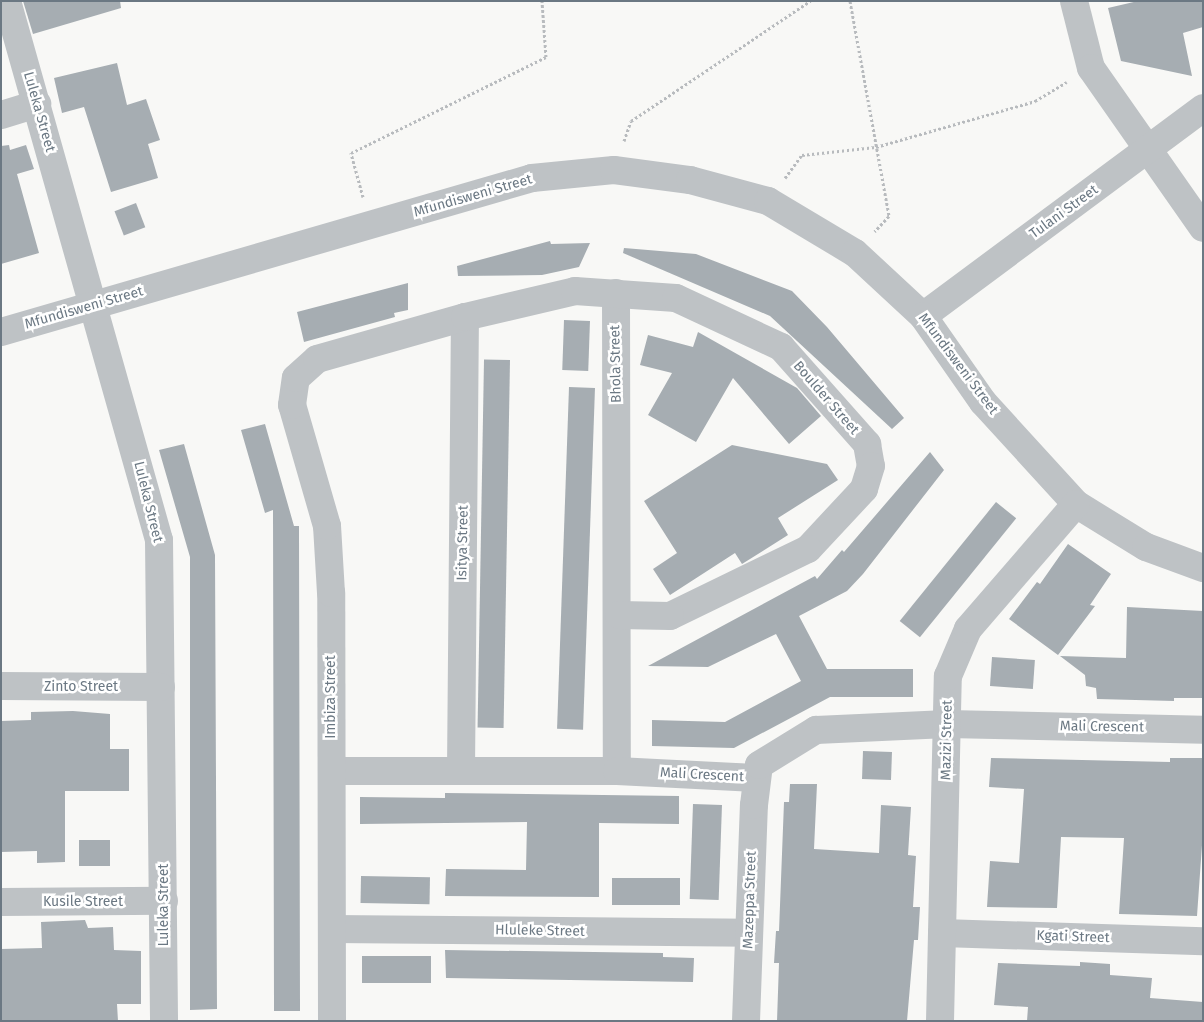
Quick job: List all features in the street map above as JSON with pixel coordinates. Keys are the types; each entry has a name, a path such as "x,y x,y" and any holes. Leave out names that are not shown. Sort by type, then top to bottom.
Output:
{"street":[{"name":"Luleka Street","path":"7,1 95,304 159,540 164,1021"},
{"path":"1074,1 1091,68 1203,228"},
{"path":"1,114 37,104"},
{"name":"Tulani Street","path":"923,316 1203,108"},
{"name":"Mfundisweni Street","path":"1,332 532,178 614,170 690,180 768,201 855,253 923,316 984,402 1076,504 1146,547 1203,568"},
{"path":"465,317 575,291 616,293"},
{"name":"Bhola Street","path":"616,293 619,615 617,770"},
{"name":"Boulder Street","path":"616,293 676,298 782,347 867,444 870,466 864,489 808,549 670,616 619,615"},
{"name":"Imbiza Street","path":"332,1021 332,771 327,526 292,405 296,378 317,359 465,317"},
{"name":"Isitya Street","path":"461,770 465,317"},
{"name":"Mazizi Street","path":"940,1021 948,676 968,629 1076,504"},
{"name":"Zinto Street","path":"1,686 161,687"},
{"name":"Mali Crescent","path":"332,771 617,770 756,778 759,765 816,730 948,724 1203,730"},
{"name":"Mazeppa Street","path":"746,1021 748,933 756,778"},
{"name":"Kusile Street","path":"1,902 164,901"},
{"name":"Hluleke Street","path":"332,929 748,933"},
{"name":"Kgati Street","path":"942,932 1203,941"}],"path":[{"path":"370,225 351,153 546,57 542,1"},
{"path":"614,170 631,121 810,1"},
{"path":"850,1 889,216 855,253"},
{"path":"768,201 802,155 876,147 1035,101 1091,68"}],"building":[{"path":"23,1 120,1 121,8 33,34"},
{"path":"1138,1 1203,1 1203,27 1183,33 1192,76 1121,61 1108,8"},
{"path":"117,63 127,105 146,99 160,140 148,144 158,178 111,192 84,107 62,113 54,78"},
{"path":"9,145 10,150 26,145 34,169 17,174 39,253 1,264 1,146"},
{"path":"136,203 145,227 124,236 115,211"},
{"path":"550,241 551,244 590,243 579,267 542,275 458,276 457,266"},
{"path":"624,248 696,254 792,291 827,327 904,418 892,429 770,316 623,253"},
{"path":"408,283 408,310 394,313 395,317 304,342 297,312"},
{"path":"564,320 590,321 588,371 562,370"},
{"path":"698,332 797,388 821,416 789,444 733,378 696,442 648,415 672,373 640,365 648,335 693,347"},
{"path":"484,360 510,360 504,728 478,727"},
{"path":"569,387 595,388 583,730 557,729"},
{"path":"265,424 294,526 299,526 300,1011 274,1011 273,510 265,513 241,430"},
{"path":"184,444 215,555 217,1009 190,1010 190,557 159,450"},
{"path":"732,445 827,464 838,480 778,518 788,535 742,564 735,553 670,595 653,569 677,553 644,501"},
{"path":"930,452 944,470 863,574 847,591 799,616 827,669 913,669 913,697 830,697 734,748 652,746 652,720 725,722 801,681 776,634 708,667 648,666 815,576 817,579 842,550 844,552"},
{"path":"996,502 1016,518 920,637 900,621"},
{"path":"1068,544 1111,574 1090,605 1095,606 1058,655 1009,619 1037,582 1040,584"},
{"path":"1127,607 1203,611 1203,698 1174,698 1174,701 1097,699 1096,688 1086,686 1085,675 1060,656 1126,658"},
{"path":"992,657 1035,660 1033,689 990,686"},
{"path":"73,711 110,714 110,749 129,749 129,791 65,791 65,862 37,863 37,851 1,852 1,721 31,720 31,712"},
{"path":"863,751 892,752 891,780 862,779"},
{"path":"991,758 1170,762 1170,758 1203,758 1203,831 1197,916 1119,914 1124,838 1061,837 1057,908 987,907 990,861 1019,863 1024,789 989,787"},
{"path":"790,784 817,784 814,849 879,853 881,805 911,807 908,855 916,856 913,907 920,907 918,940 914,940 907,1021 777,1021 779,963 774,963 776,931 779,931 784,802 789,802"},
{"path":"445,793 679,796 679,824 599,823 599,897 445,896 446,869 526,870 527,822 360,824 360,797 445,798"},
{"path":"693,804 722,805 719,900 690,899"},
{"path":"79,840 110,840 110,866 79,866"},
{"path":"361,876 430,877 430,904 361,903"},
{"path":"612,878 680,878 680,905 612,905"},
{"path":"85,920 88,928 113,927 114,950 141,951 141,1004 117,1004 118,1021 1,1021 1,949 42,948 41,922"},
{"path":"445,950 663,953 663,957 694,958 693,982 446,978"},
{"path":"362,956 431,956 431,983 362,983"},
{"path":"1080,962 1110,964 1110,975 1152,978 1150,998 1203,1002 1203,1021 1027,1021 1028,1007 994,1005 998,963 1080,966"}]}
